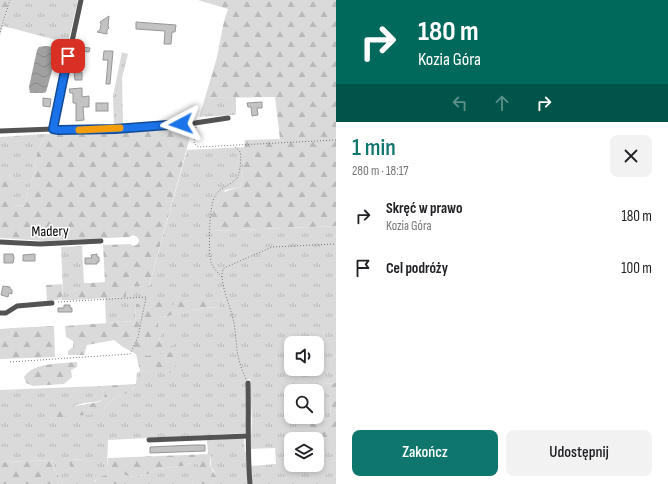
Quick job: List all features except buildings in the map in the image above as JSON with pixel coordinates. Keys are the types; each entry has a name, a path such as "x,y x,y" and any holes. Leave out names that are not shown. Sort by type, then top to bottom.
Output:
{"street":[{"path":"53,129 81,0"},
{"path":"0,131 115,129 195,123 228,118"},
{"name":"Madery","path":"0,242 40,244 101,241"},
{"path":"0,314 6,314 17,306 52,303"},
{"path":"248,383 250,484"},
{"path":"149,440 248,436"}],"path":[{"path":"0,32 10,0"},
{"path":"195,123 194,142 196,146 336,140"},
{"path":"222,278 214,268 209,256 211,213 215,195 218,191 236,180 239,176 241,155 240,151 233,145"},
{"path":"248,383 241,368 234,320 222,278 222,270 272,247 336,244"},
{"path":"10,362 130,354 138,337 146,298 52,303"}],"green space":[{"path":"0,0 10,0 0,36"},
{"path":"10,0 78,0 68,43 3,26"},
{"path":"198,0 336,0 336,226 212,231 213,207 218,197 223,193 240,187 242,180 245,140 280,139 275,97 205,98 217,57 224,21 228,9"},
{"path":"122,52 128,54 122,78 123,125 114,126 113,96"},
{"path":"236,97 236,114 199,117 205,98"},
{"path":"193,126 149,286 126,287 126,297 73,300 73,292 76,289 90,287 91,283 105,282 103,245 130,244 134,246 138,244 139,240 133,235 129,237 46,241 0,238 0,174 9,174 12,180 13,206 26,205 28,190 35,172 37,152 45,134 153,131"},
{"path":"45,134 37,152 35,172 28,190 26,205 12,206 12,180 9,174 0,174 0,137"},
{"path":"245,147 240,187 225,190 212,231 336,226 336,383 284,384 284,424 308,424 301,426 301,432 284,432 284,472 324,472 324,439 336,439 336,484 252,484 251,466 276,464 275,448 250,449 252,422 250,379 247,380 247,433 108,440 108,475 95,480 93,484 63,484 55,470 52,460 0,462 0,390 101,386 105,394 103,399 66,409 48,418 104,409 113,399 133,389 136,384 137,373 140,371 170,372 146,357 146,352 159,341 164,326 158,327 159,318 204,308 220,307 136,304 135,321 106,323 105,298 126,297 126,287 149,286 187,150","holes":["87,459 74,473 68,460"]},
{"path":"82,246 84,283 91,283 91,286 88,288 76,289 73,292 73,300 59,300 61,299 63,293 61,247"},
{"path":"62,284 63,293 61,298 47,301 46,285"},
{"path":"221,297 220,307 204,308 159,318 158,327 165,326 159,341 173,340 174,345 146,352 146,356 179,351 179,361 170,373 140,371 136,354 114,340 87,345 84,355 68,355 68,351 73,347 73,341 66,337 65,326 135,321 136,304 168,301 172,306 181,300"},
{"path":"54,326 55,357 0,359 0,342 11,336 12,328"},
{"path":"12,328 11,336 0,342 0,329"},
{"path":"77,362 77,367 71,370 72,377 64,384 33,386 26,383 24,377 28,372 41,366"},
{"path":"336,383 336,439 324,439 324,432 300,432 300,426 308,424 324,424 324,420 330,418 331,399 323,384"},
{"path":"136,384 131,391 113,399 97,414 45,417 44,413 46,411 99,402 103,399 105,394 101,386"},
{"path":"324,386 331,399 330,418 324,420"},
{"path":"243,438 246,452 248,484 211,484 214,482 215,473 211,467 211,454 208,454 207,440"},
{"path":"211,454 210,466 216,476 216,480 211,484 192,484 193,480 199,477 199,465 196,463 191,463 183,466 156,469 148,474 133,477 121,474 121,484 93,484 98,477 108,475 108,458"},
{"path":"87,459 78,475 74,473 67,460"},
{"path":"52,460 55,470 63,484 0,484 0,462"},
{"path":"196,463 199,465 199,477 192,482 192,484 121,484 121,474 133,477 148,474 156,469 183,466"}],"water":[{"path":"39,47 53,47 57,50 57,53 46,92 30,93 29,87 37,50"}],"slow traffic":[{"path":"79,130 120,128"}],"route":[{"path":"68,56 53,129 115,129 124,127 181,124"}]}
